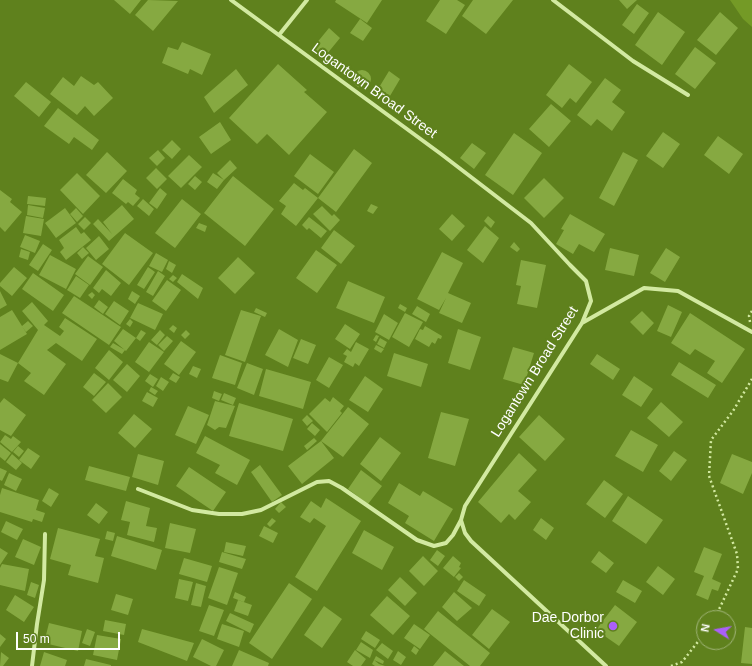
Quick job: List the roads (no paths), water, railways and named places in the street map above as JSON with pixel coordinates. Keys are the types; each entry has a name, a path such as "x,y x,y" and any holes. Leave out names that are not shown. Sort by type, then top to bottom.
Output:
{"street":[{"name":"Logantown Broad Street","path":"138,489 192,510 219,514 242,514 261,510 317,482 329,481 342,488 417,540 434,546 446,543 453,535 466,506 582,323 590,301 586,280 570,265 532,223 231,0"},
{"path":"279,35 307,0"},
{"path":"553,0 634,61 688,95"},
{"path":"582,323 644,288 678,291 752,332"},
{"path":"461,520 465,533 471,541 606,666"},
{"path":"32,666 44,580 45,534"}],"place":[{"name":"Dae Dorbor Clinic","path":"613,626"}]}
